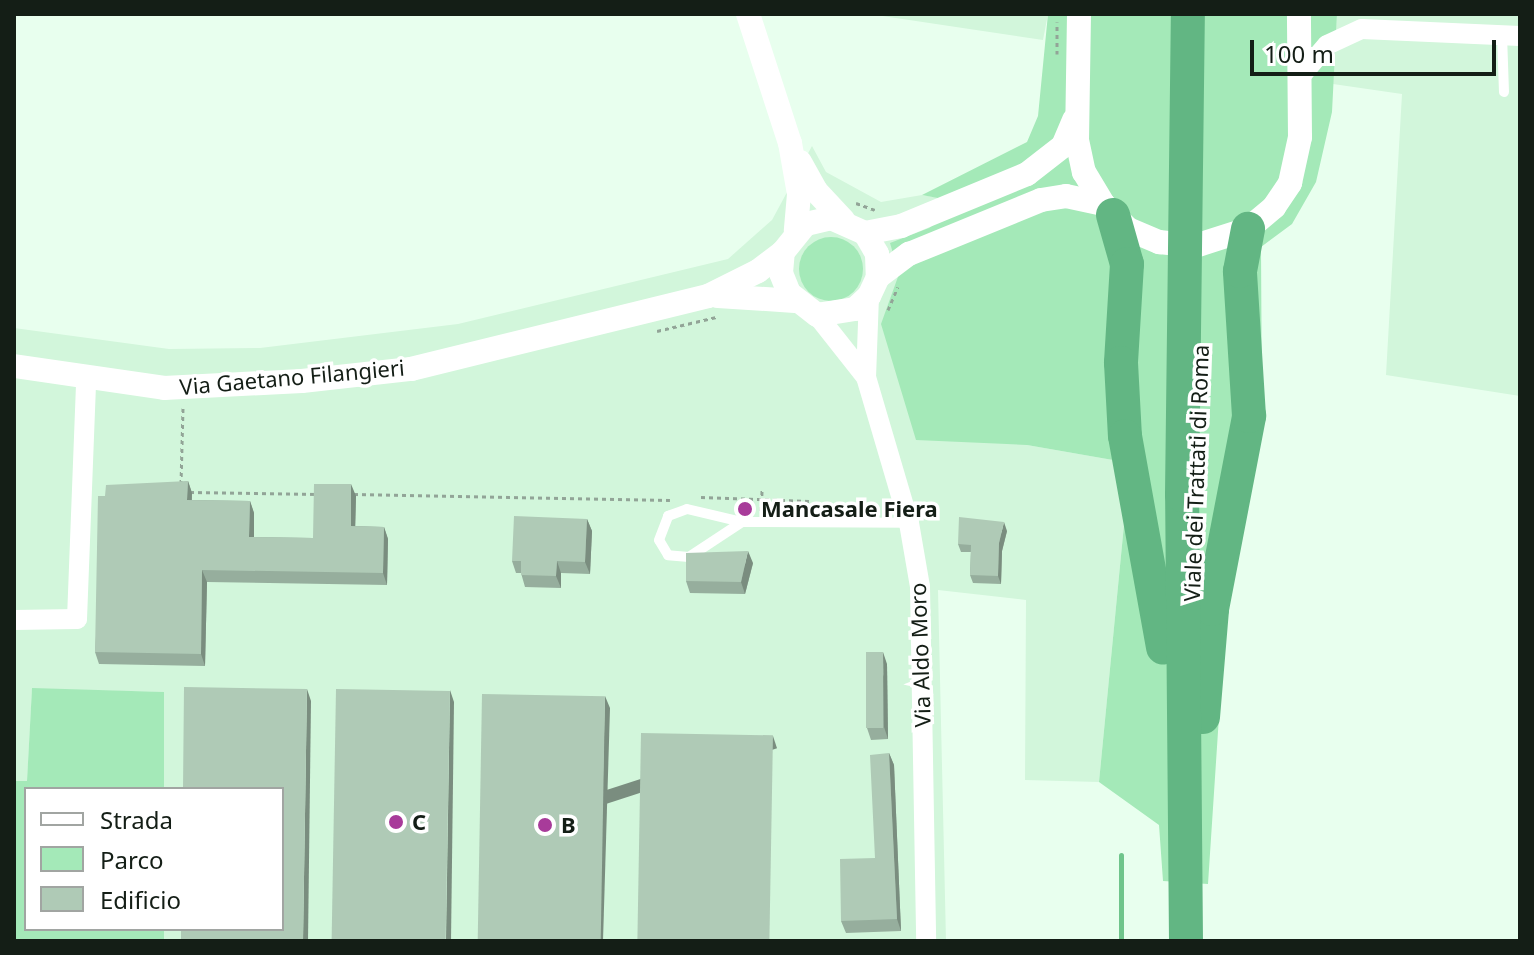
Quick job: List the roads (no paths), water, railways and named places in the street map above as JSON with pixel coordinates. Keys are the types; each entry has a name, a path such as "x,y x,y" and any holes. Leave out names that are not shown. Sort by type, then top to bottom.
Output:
{"highway":[{"name":"Viale dei Trattati di Roma","path":"1188,14 1193,328"},
{"name":"Viale dei Trattati di Roma","path":"1186,936 1193,328 1205,14"},
{"path":"1108,210 1127,264 1121,363 1125,436 1157,598 1169,760 1186,834"},
{"path":"1186,834 1212,609 1249,416 1240,271 1248,229"}],"street":[{"path":"748,14 790,143 799,194 781,273 795,301 817,315 855,309 882,286 909,254 1041,200 1066,196 1108,210 1145,237 1174,244 1214,244 1248,229 1274,207 1290,183 1300,137 1299,14"},
{"path":"1079,14 1079,158 1108,210"},
{"path":"1299,78 1327,45 1362,29 1509,28"},
{"path":"865,233 901,226 1027,174 1063,146 1077,115"},
{"path":"790,143 816,191 846,209 865,233 877,254 882,286"},
{"path":"790,242 818,219 846,209"},
{"name":"Via Gaetano Filangieri","path":"708,296 790,242"},
{"name":"Via Aldo Moro","path":"866,377 882,286"},
{"name":"Via Gaetano Filangieri","path":"14,366 86,380 164,388 386,373 708,296 795,301"},
{"name":"Via Aldo Moro","path":"817,315 866,377 909,523 920,587 926,941"},
{"path":"14,620 77,619 86,380"}],"lane":[{"path":"1504,92 1509,28"},
{"path":"742,522 689,557 668,555 659,540 668,516 687,509 742,522 909,523"}],"waterway":[{"path":"1121,855 1121,941"}],"place":[{"name":"Mancasale Fiera","path":"745,509"},
{"name":"C","path":"396,822"},
{"name":"B","path":"545,825"}]}
